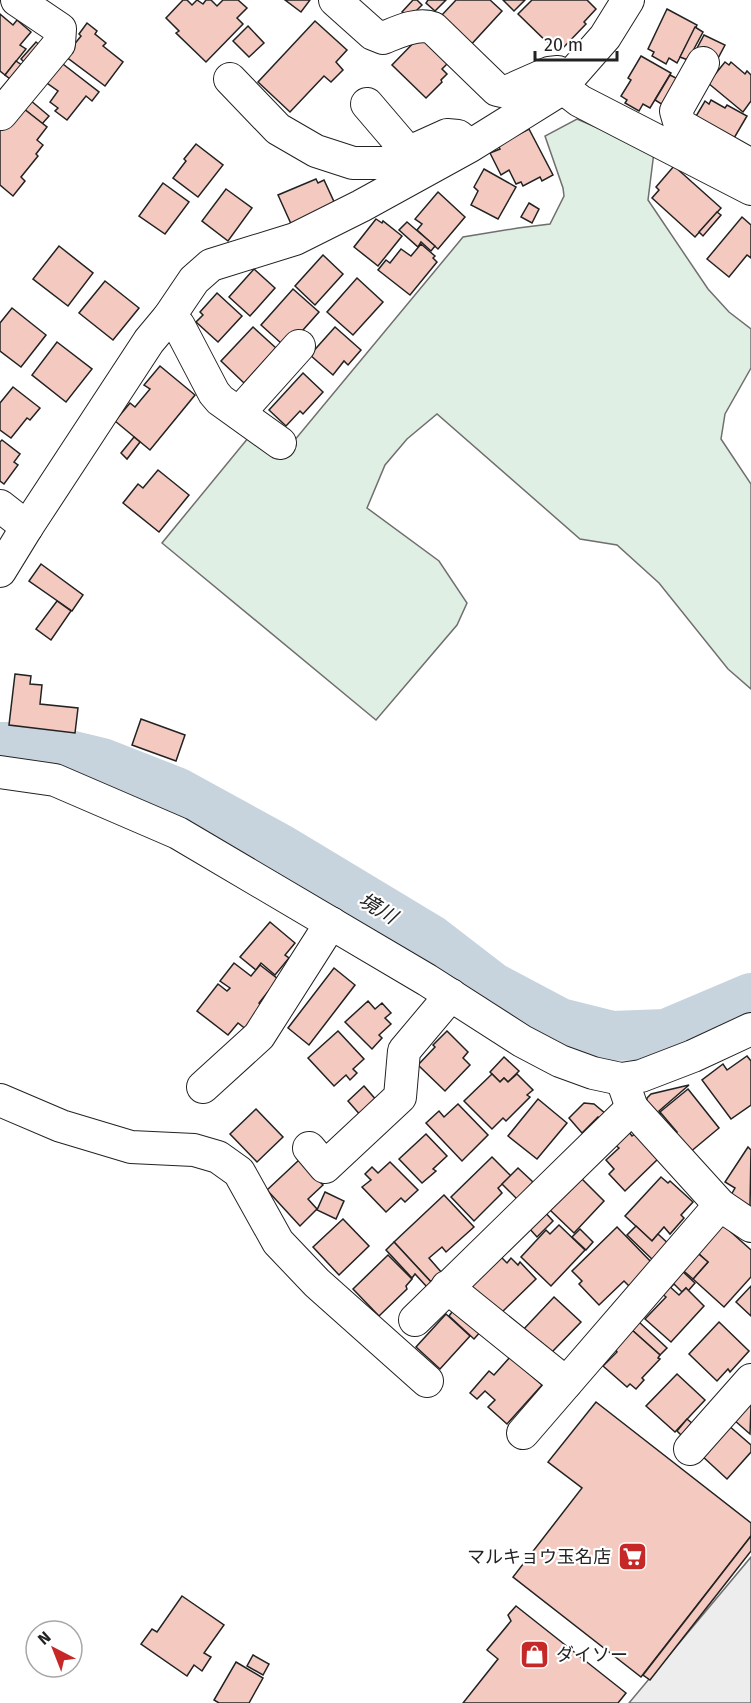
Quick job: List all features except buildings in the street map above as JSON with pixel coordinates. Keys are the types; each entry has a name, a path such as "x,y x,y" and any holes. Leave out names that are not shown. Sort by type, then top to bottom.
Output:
{"street":[{"path":"1,114 59,44 60,29 17,0"},
{"path":"335,0 373,34 383,38 425,25 433,28 497,90 506,92 549,73 558,72 580,101 751,188"},
{"path":"0,571 148,341 169,317 194,280 211,265 295,239 361,206 470,146 566,83 605,37 627,0"},
{"path":"704,63 676,111 680,124 751,165"},
{"path":"231,80 278,129 316,151 353,162 385,163 447,135 458,136 470,146"},
{"path":"367,104 408,152"},
{"path":"169,317 179,326 214,393 220,400 280,443"},
{"path":"239,413 299,346"},
{"path":"0,506 27,527"},
{"path":"0,772 55,780 178,833 451,995 522,1041 560,1061 593,1073 626,1093 720,1205 751,1226"},
{"path":"203,1087 260,1036 331,923"},
{"path":"309,1148 326,1167 400,1096 404,1051 451,995"},
{"path":"415,1320 641,1076 751,1029"},
{"path":"0,1100 61,1126 131,1147 194,1150 218,1157 239,1172 278,1242 316,1283 427,1382"},
{"path":"523,1433 720,1205"},
{"path":"447,1287 566,1383"},
{"path":"690,1449 751,1380"}],"green space":[{"path":"577,119 654,152 648,200 708,289 729,312 751,329 751,368 725,414 721,439 751,484 751,689 728,669 659,583 617,545 580,539 437,414 407,439 385,465 367,508 439,561 467,603 457,625 376,720 162,543 253,432 284,453 463,237 550,224 564,196 545,136"}],"shaded area":[{"path":"751,1557 751,1703 629,1703"}],"waterway":[{"name":"境川","path":"0,747 36,747 102,763 176,792 280,849 431,940 492,987 560,1023 612,1036 666,1034 751,998"}],"place":[{"name":"マルキョウ玉名店","path":"632,1557"},
{"name":"ダイソー","path":"535,1655"}]}
